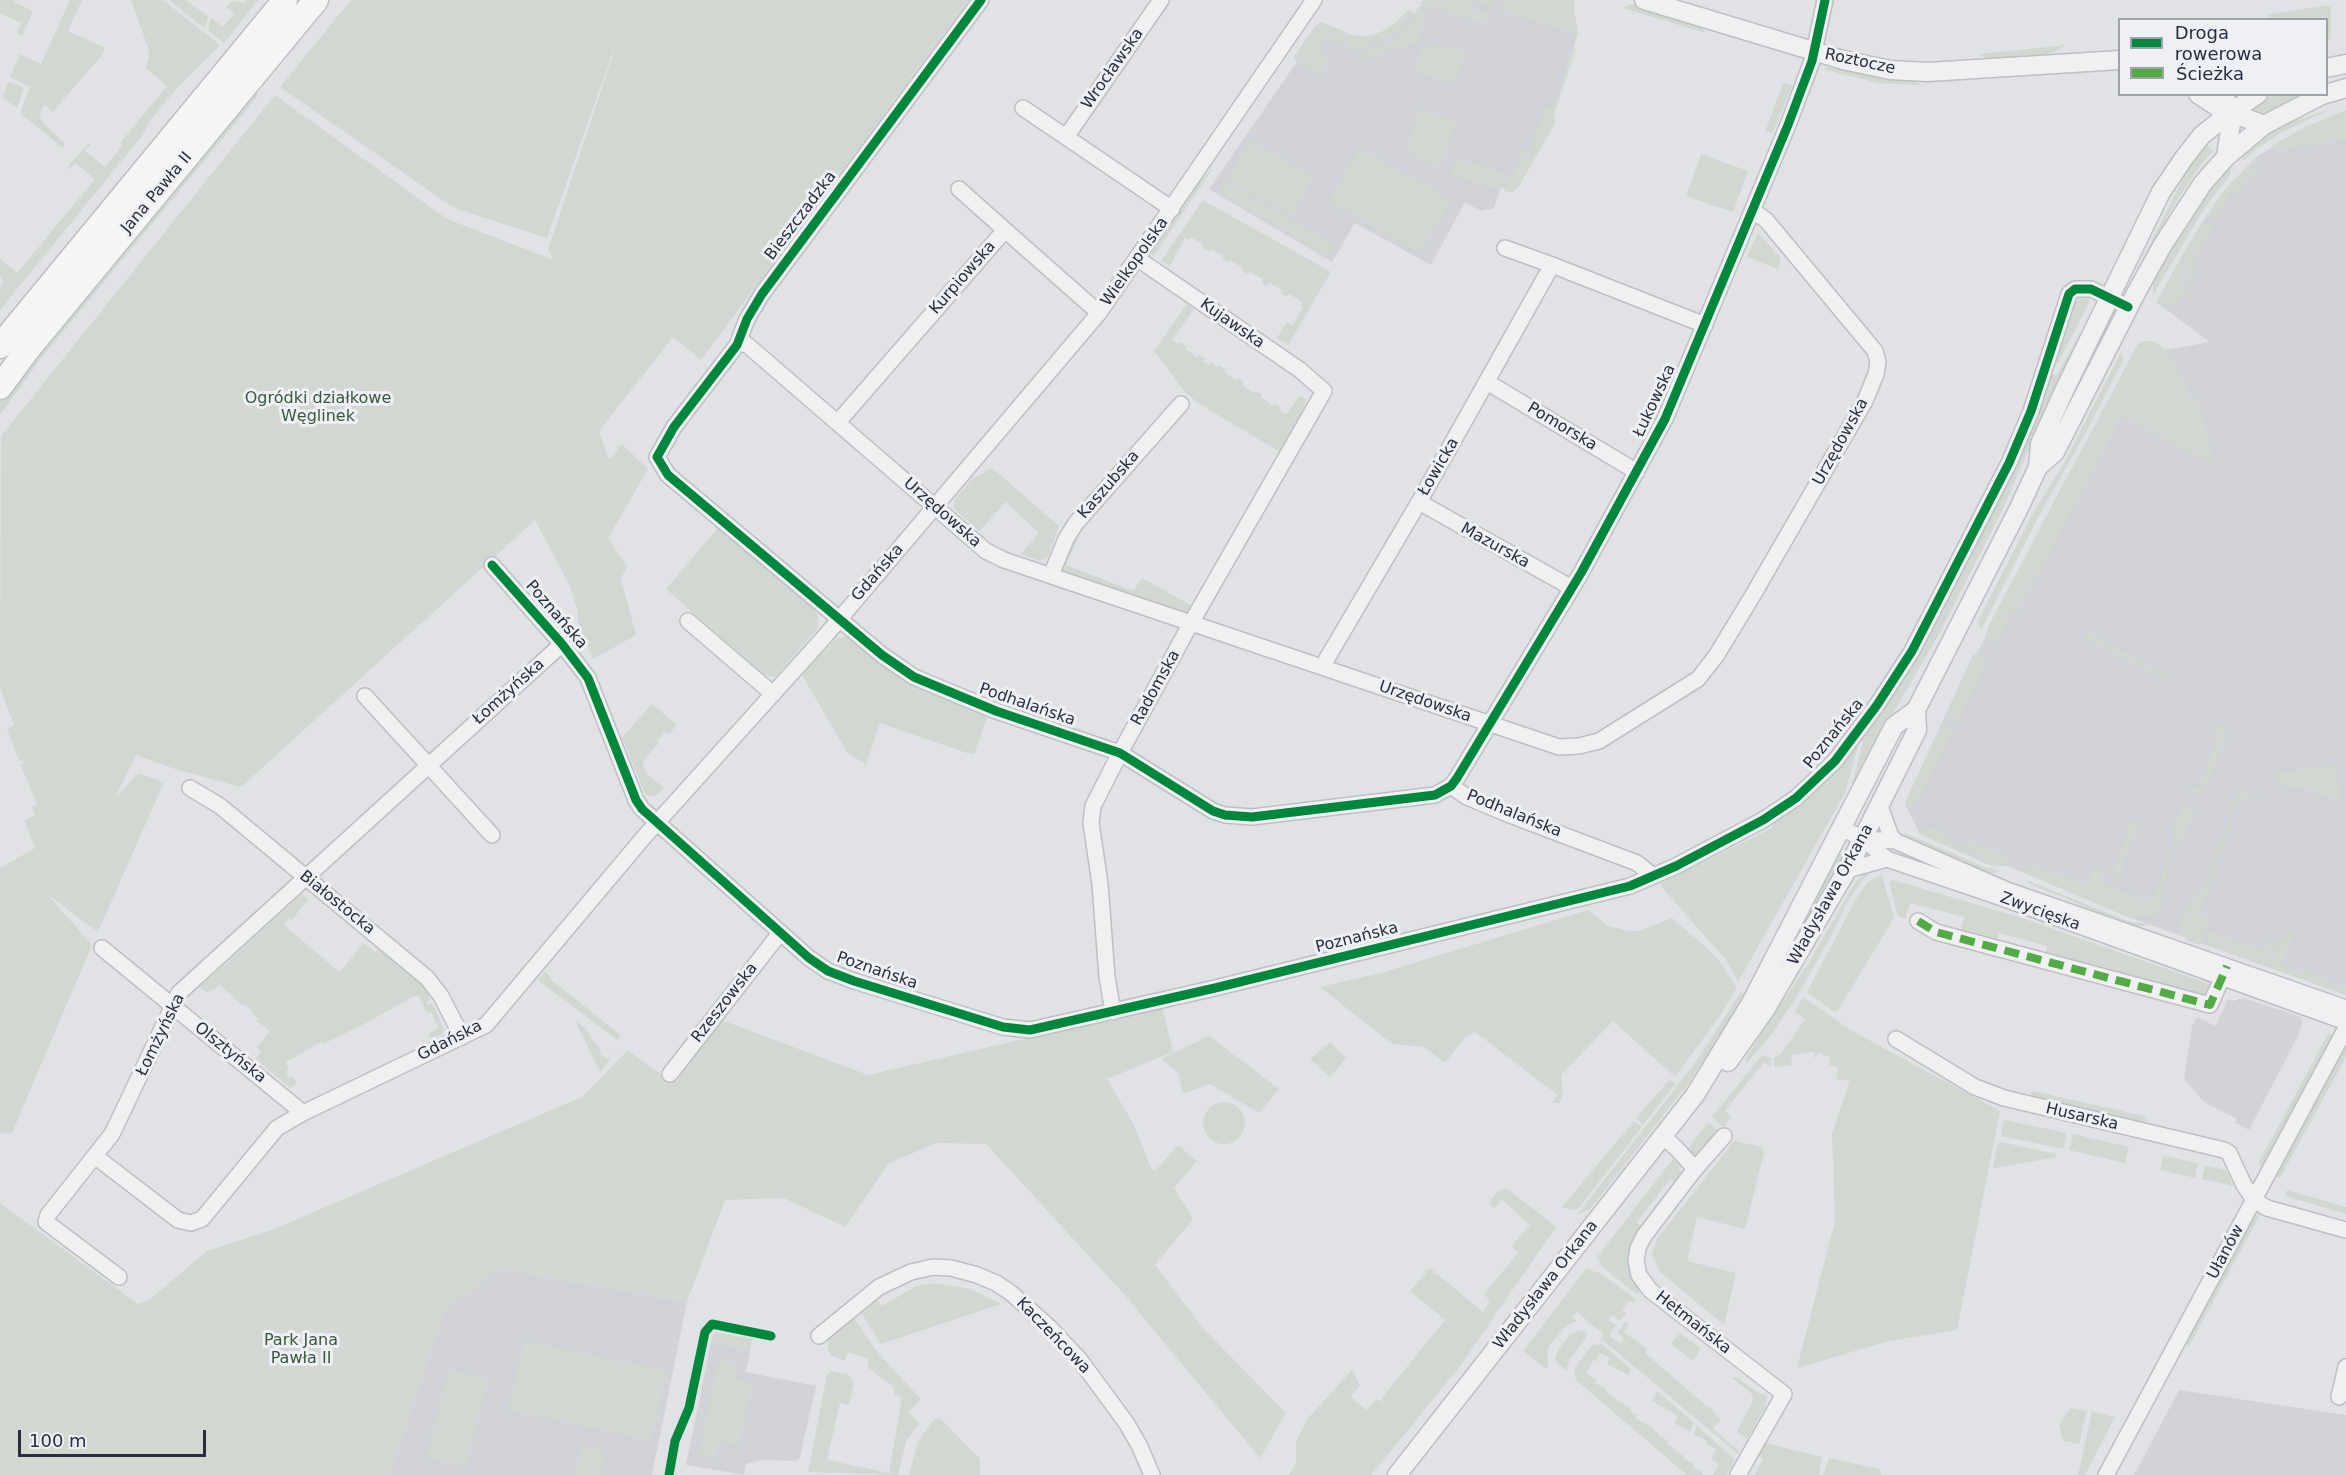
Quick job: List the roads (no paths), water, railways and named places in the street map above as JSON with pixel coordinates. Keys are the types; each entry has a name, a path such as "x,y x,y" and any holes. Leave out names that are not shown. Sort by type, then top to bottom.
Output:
{"main road":[{"name":"Jana Pawła II","path":"0,346 285,0"},
{"name":"Jana Pawła II","path":"0,387 35,340 316,0"}],"street":[{"name":"Bieszczadzka","path":"657,457 674,428 737,345 747,319 762,294 981,0"},
{"name":"Wrocławska","path":"1066,137 1161,0"},
{"name":"Wielkopolska","path":"935,507 1099,313 1314,0"},
{"name":"Roztocze","path":"1644,0 1876,68 1912,72 2118,60"},
{"name":"Łukowska","path":"1451,786 1572,588 1665,420 1788,125 1812,61 1826,0"},
{"path":"2328,68 2346,64"},
{"path":"2328,93 2346,88"},
{"path":"2225,96 2230,113 2230,133 2226,157"},
{"path":"2230,113 2255,96"},
{"path":"2202,135 2202,98 2230,113 2264,125 2321,96"},
{"path":"1023,108 1172,209"},
{"name":"Władysława Orkana","path":"1695,1095 1751,1003 1894,726 1916,710 2019,508 2038,467 2040,444 2108,297 2166,184 2202,135 2230,113"},
{"name":"Władysława Orkana","path":"2038,467 2055,452 2128,307 2185,210 2226,157 2264,125"},
{"path":"959,189 1005,230"},
{"name":"Urzędowska","path":"737,345 745,343 986,551 1004,560 1559,747 1579,746 1599,741 1698,679 1716,656 1753,595 1865,401 1876,374 1878,362 1875,351 1766,220 1753,211"},
{"name":"Kurpiowska","path":"838,422 1005,230 1099,313"},
{"path":"1505,248 1705,326"},
{"name":"Kujawska","path":"1138,259 1300,370 1324,391"},
{"name":"Łowicka","path":"1322,667 1419,502 1552,265"},
{"name":"Poznańska","path":"492,565 562,644 588,678 638,804 780,933 828,971 1003,1027 1030,1030 1600,894 1653,876 1745,831 1796,798 1827,770 1854,738 1912,651 1990,502 2031,411 2069,294 2075,289 2084,287 2128,307"},
{"name":"Pomorska","path":"1487,382 1636,472"},
{"name":"Radomska","path":"1113,1012 1107,977 1100,884 1091,823 1094,806 1120,753 1191,623 1324,391"},
{"name":"Kaszubska","path":"1051,575 1066,539 1076,523 1181,404"},
{"name":"Podhalańska","path":"657,457 668,475 882,655 922,681 996,711 1120,753 1213,811 1237,817 1252,817 1425,797 1444,791 1451,786 1467,797 1510,816 1637,863 1653,876"},
{"name":"Mazurska","path":"1419,502 1572,588"},
{"name":"Gdańska","path":"96,1157 178,1221 191,1223 202,1220 278,1128 303,1113 486,1024 657,822 773,694 935,507"},
{"path":"688,621 773,694"},
{"name":"Łomżyńska","path":"119,1277 46,1222 48,1215 96,1157 122,1116 171,1006 184,988 562,644"},
{"path":"366,696 492,835"},
{"name":"Władysława Orkana","path":"1397,1475 1695,1095 1728,1061 1752,1029 1846,870 1880,806 1917,730 1916,710"},
{"name":"Białostocka","path":"190,788 220,806 427,978 441,996 462,1037"},
{"path":"1880,806 1895,842"},
{"name":"Zwycięska","path":"1842,828 1863,839 1887,859 2225,972 2346,1008"},
{"name":"Zwycięska","path":"1863,839 1895,842 2007,890 2225,972 2346,1022"},
{"path":"1846,870 1887,859"},
{"path":"1918,921 1936,932 2210,1005 2225,972"},
{"name":"Rzeszowska","path":"670,1074 780,933"},
{"name":"Olsztyńska","path":"102,948 303,1113"},
{"name":"Ułanów","path":"2106,1475 2346,1028"},
{"name":"Husarska","path":"1896,1039 1975,1087 2004,1098 2224,1150 2229,1154 2254,1200"},
{"path":"1663,1136 1695,1169 1724,1136"},
{"name":"Hetmańska","path":"1695,1169 1644,1236 1638,1248 1636,1261 1639,1275 1650,1290 1784,1394 1738,1475"},
{"path":"2254,1200 2267,1208 2346,1230"},
{"name":"Kaczeńcowa","path":"819,1336 879,1287 911,1272 933,1267 951,1268 987,1279 1011,1293 1049,1327 1080,1360 1127,1424 1152,1475"},
{"path":"2339,1396 2346,1366"}],"park label":[{"name":"Ogródki działkowe Węglinek","path":"318,408"},
{"name":"Park Jana Pawła II","path":"301,1350"}]}
